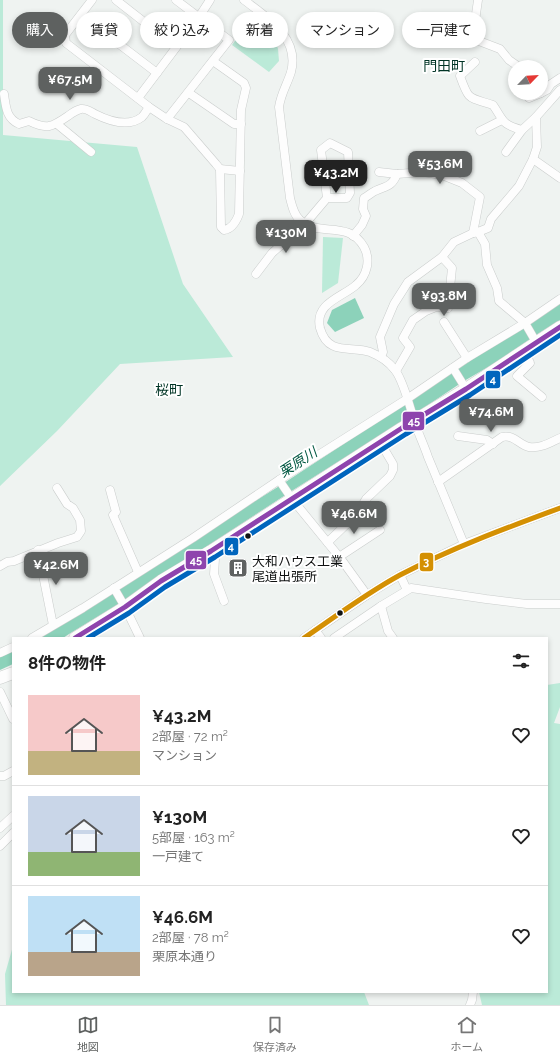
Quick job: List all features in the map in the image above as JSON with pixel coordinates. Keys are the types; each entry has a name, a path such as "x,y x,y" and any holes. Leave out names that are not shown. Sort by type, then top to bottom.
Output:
{"highway":[{"path":"76,637 124,604 211,551 290,497 380,442 413,417 524,350 535,340 560,327"},
{"path":"0,678 12,673"}],"street":[{"path":"83,12 92,0"},
{"path":"116,0 140,19"},
{"path":"176,0 192,12"},
{"path":"202,12 210,0"},
{"path":"244,0 271,20 280,29 291,52 292,64 290,74 281,96 279,107 290,198 294,212 300,220 311,227 345,231 359,240 367,253 368,266 364,276 357,285 332,300 324,307 320,327 324,336 331,344 347,350 370,352 388,362 396,371 401,380 407,401 438,482 464,544"},
{"path":"478,0 473,35 479,41 500,49 509,60"},
{"path":"76,22 66,35 66,43 149,107 167,119 184,127 220,169 221,227 224,230 229,230 236,222 239,214 241,110 246,88 244,83 213,61"},
{"path":"224,36 229,40 224,47"},
{"path":"125,48 157,72"},
{"path":"138,98 175,48"},
{"path":"167,119 223,48"},
{"path":"475,62 460,76 469,98 493,105 502,120 509,126 522,130"},
{"path":"548,88 551,84 560,78"},
{"path":"506,152 522,130 560,90"},
{"path":"188,93 234,124 241,124"},
{"path":"4,94 7,112 13,121 19,124 29,121 38,126 48,127 57,124 76,110 83,108 117,123 134,121 142,117 149,107"},
{"path":"380,357 383,352 380,337 394,304 408,282 442,257 454,242 488,228 491,219 519,186 537,148 536,117"},
{"path":"480,131 502,120"},
{"path":"57,124 91,152"},
{"path":"256,274 272,253 305,224 327,198 321,150 330,143 348,152 350,193 347,198 327,198"},
{"path":"533,159 560,178"},
{"path":"220,169 240,172"},
{"path":"378,172 397,174 423,172 442,175 462,183 480,198 476,233 485,244 487,265 497,288 499,301 525,324 535,340"},
{"path":"353,236 362,225 366,216 363,209 364,198 389,186 395,180 397,174"},
{"path":"396,371 410,347 402,338 413,320 436,306 448,308 452,268 442,257"},
{"path":"34,637 115,589 138,572 407,401 454,370 467,358 525,324 560,299"},
{"path":"444,322 467,358"},
{"path":"524,350 530,363 517,376 542,397"},
{"path":"454,370 464,387"},
{"path":"458,436 486,440 493,444"},
{"path":"438,482 506,436 511,437 529,447 545,446 560,438"},
{"path":"328,544 330,540 357,514 366,499 390,476 393,470 393,464 380,442"},
{"path":"280,482 290,497 339,557 367,595"},
{"path":"0,566 38,550 77,537 81,531 80,520 74,508 67,504 56,488"},
{"path":"110,490 116,512 113,515 138,572"},
{"path":"306,637 367,595 400,575 464,544 560,508"},
{"path":"339,557 380,530"},
{"path":"38,550 53,625"},
{"path":"211,551 215,559 214,574 224,601"},
{"path":"400,575 407,590"},
{"path":"335,637 381,606 411,588 527,604 560,604"},
{"path":"115,589 140,637"},
{"path":"381,606 388,631 392,637"},
{"path":"316,630 320,637"},
{"path":"0,653 12,647"},
{"path":"0,692 12,717"},
{"path":"0,776 4,776 12,772"},
{"path":"0,828 12,817"},
{"path":"0,846 12,834"},
{"path":"470,1005 473,993"}],"shaded area":[{"path":"0,0 3,0 3,135 137,147 183,284 233,357 120,364 57,431 0,486"},
{"path":"236,48 278,48 279,61 269,72"},
{"path":"323,237 343,238 338,283 322,293"},
{"path":"355,298 364,318 335,332 327,323 332,310"},
{"path":"560,302 560,320 495,363 464,381 422,409 405,417 403,421 290,492 125,600 65,637 38,637 281,485"},
{"path":"12,651 12,664 0,670 0,657"},
{"path":"560,683 560,707 554,723 560,724 560,1005 482,1005 479,993 548,993 548,685"},
{"path":"12,950 12,993 364,993 369,1005 6,1005 5,974"}],"transit line":[{"name":"45","path":"77,637 125,607 161,581 211,551 402,428 466,389 560,327"},
{"name":"4","path":"90,637 129,613 165,587 215,557 406,434 470,395 560,335"},
{"name":"3","path":"305,637 364,597 400,575 459,547 560,508"}],"place":[{"name":"大和ハウス工業 尾道出張所","path":"238,568"}],"district":[{"name":"門田町","path":"444,66"},
{"name":"桜町","path":"169,390"}],"water label":[{"name":"栗原川","path":"298,462"}]}
